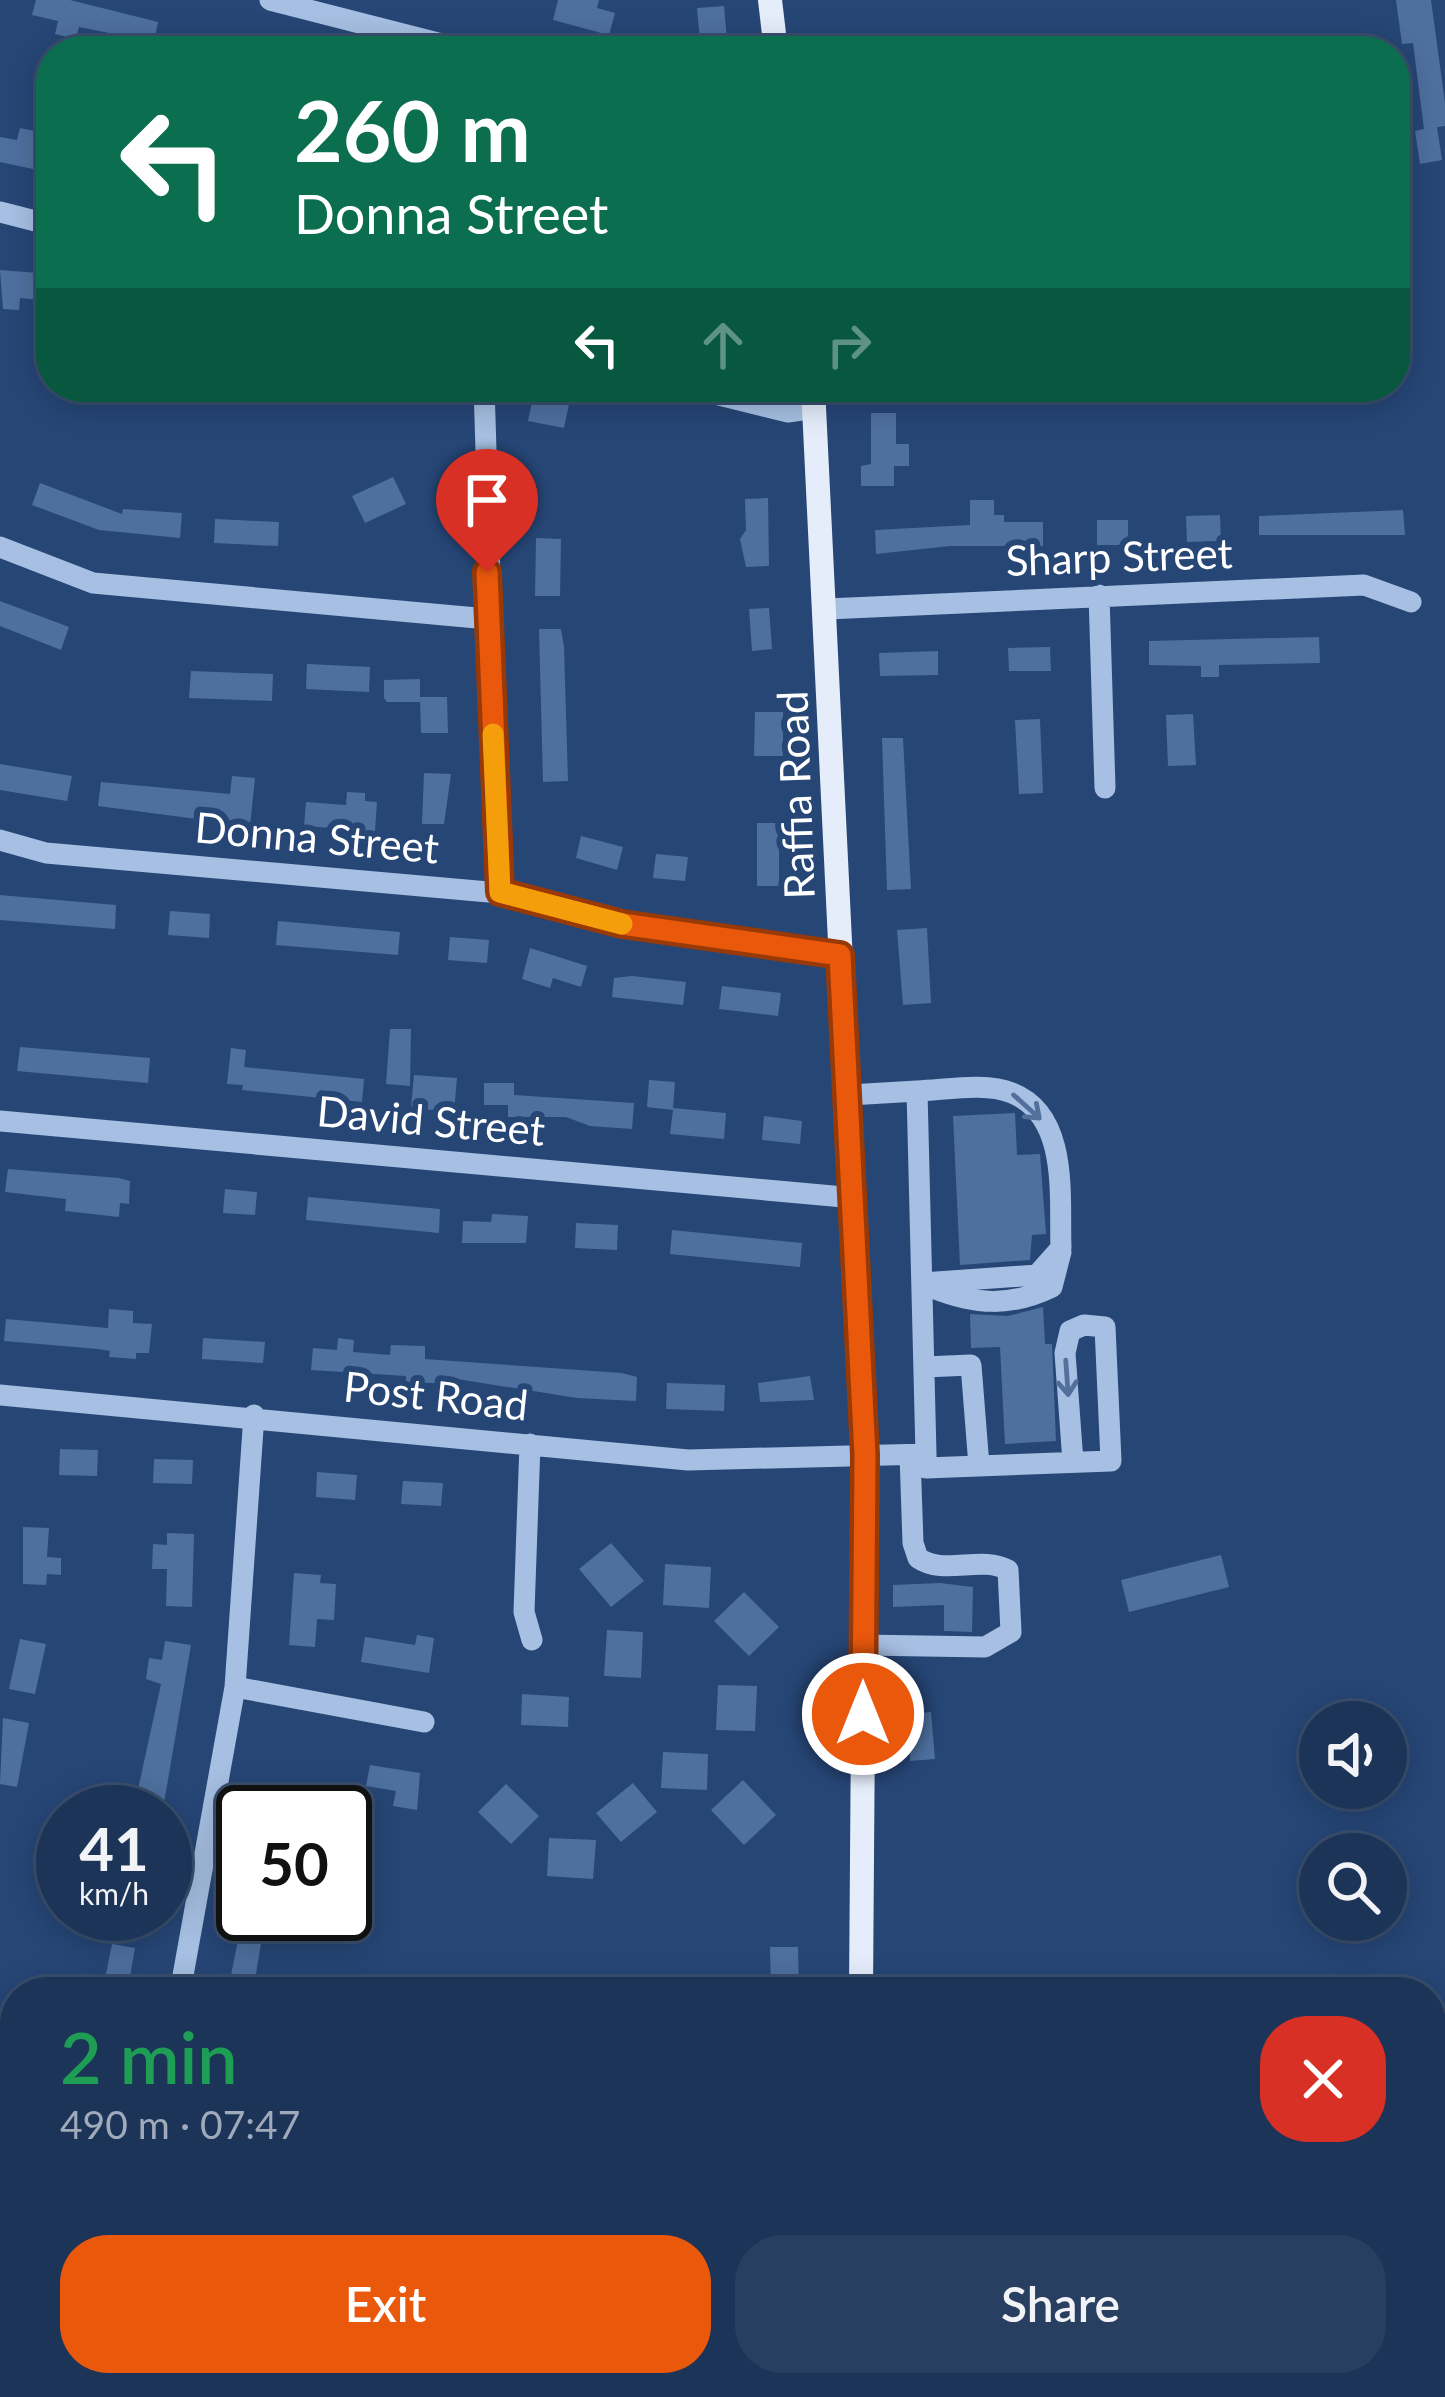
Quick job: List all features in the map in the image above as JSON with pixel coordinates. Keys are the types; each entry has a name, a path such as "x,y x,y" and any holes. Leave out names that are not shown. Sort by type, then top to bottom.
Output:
{"main road":[{"path":"770,0 774,36"},
{"name":"Raffia Road","path":"814,402 865,1455 861,1977"}],"street":[{"path":"270,0 410,36"},
{"path":"0,212 36,221"},
{"path":"484,402 500,892"},
{"path":"748,402 788,412 807,402"},
{"path":"0,547 93,583 488,619"},
{"name":"Sharp Street","path":"827,609 1364,585 1411,602"},
{"path":"1099,595 1105,788"},
{"name":"Donna Street","path":"0,840 46,853 500,892 622,924 840,955"},
{"path":"863,1645 992,1647 1011,1632 1008,1570 994,1563 925,1564 913,1543 924,1366 917,1091"},
{"path":"849,1095 1010,1092 1030,1104 1057,1154 1061,1248 1037,1275 922,1283"},
{"name":"David Street","path":"0,1121 855,1198"},
{"path":"924,1366 971,1365 979,1466 1072,1462 1111,1460 1105,1327 1084,1324 1070,1331 1066,1353 1072,1462"},
{"name":"Post Road","path":"0,1395 254,1415 688,1460 918,1455 926,1468 979,1466"},
{"path":"183,1977 235,1688 254,1415"},
{"path":"530,1444 524,1612 532,1640"},
{"path":"235,1688 424,1722"}],"building":[{"path":"36,0 70,0 158,22 155,36 124,36 79,27 77,36 63,36 55,34 58,21 32,15"},
{"path":"558,0 599,0 597,8 615,13 609,35 553,20"},
{"path":"1396,0 1431,0 1445,103 1445,126 1437,127 1442,160 1420,164 1415,131 1424,129 1413,43 1410,36 1401,36"},
{"path":"724,6 727,36 700,36 697,8"},
{"path":"20,128 36,131 33,169 0,162 0,137 17,140"},
{"path":"0,270 36,273 36,300 20,298 19,310 3,309"},
{"path":"532,402 569,404 564,428 528,421"},
{"path":"871,413 896,413 896,444 909,444 909,466 894,466 894,486 861,486 861,466 871,464"},
{"path":"393,477 406,504 365,523 352,496"},
{"path":"40,483 122,514 123,509 182,513 180,538 99,530 32,505"},
{"path":"768,498 769,566 746,567 740,539 746,530 745,499"},
{"path":"970,500 994,500 994,515 1004,515 1004,522 1043,522 1043,546 950,546 876,554 875,530 970,525"},
{"path":"1403,510 1405,535 1259,535 1259,516"},
{"path":"1220,515 1221,541 1187,542 1186,516"},
{"path":"215,519 279,522 278,546 214,543"},
{"path":"1097,520 1128,520 1128,545 1097,545"},
{"path":"536,538 561,539 560,596 535,596"},
{"path":"0,601 69,627 61,650 0,626"},
{"path":"769,608 772,649 752,651 749,609"},
{"path":"539,629 561,629 568,781 543,782"},
{"path":"1319,637 1320,663 1219,665 1219,677 1201,677 1201,666 1149,665 1149,641"},
{"path":"1050,647 1051,671 1009,671 1008,648"},
{"path":"938,651 938,675 880,676 879,653"},
{"path":"307,664 370,667 369,692 306,689"},
{"path":"191,671 273,674 272,701 189,698"},
{"path":"420,679 420,702 387,702 384,698 384,680"},
{"path":"420,697 447,697 448,733 421,733"},
{"path":"755,712 783,712 783,756 754,756"},
{"path":"1193,714 1196,765 1168,766 1166,715"},
{"path":"1040,719 1043,793 1019,794 1015,720"},
{"path":"882,738 903,738 911,889 887,890"},
{"path":"0,764 72,776 67,801 0,790"},
{"path":"424,773 451,774 444,824 422,824"},
{"path":"232,776 255,778 250,826 98,806 101,782 230,794"},
{"path":"347,792 365,793 365,801 377,802 375,831 304,826 306,802 346,805"},
{"path":"757,823 787,823 787,845 779,845 779,886 757,886"},
{"path":"581,836 623,847 617,870 576,858"},
{"path":"656,854 688,857 685,881 653,878"},
{"path":"0,895 116,905 115,929 0,920"},
{"path":"170,911 210,914 209,938 168,935"},
{"path":"278,921 400,932 398,955 276,945"},
{"path":"927,928 931,1003 903,1005 897,930"},
{"path":"450,937 489,940 487,963 448,960"},
{"path":"530,948 587,966 581,987 553,978 550,988 522,979"},
{"path":"614,978 686,982 683,1005 612,997"},
{"path":"722,986 781,993 778,1016 719,1009"},
{"path":"390,1029 411,1029 410,1086 386,1084"},
{"path":"20,1047 150,1058 148,1083 17,1071"},
{"path":"231,1048 246,1050 244,1067 364,1079 362,1102 242,1090 243,1085 227,1084"},
{"path":"414,1075 457,1078 454,1112 411,1108"},
{"path":"649,1080 675,1082 673,1108 726,1113 724,1139 670,1134 673,1110 647,1107"},
{"path":"484,1083 514,1083 514,1095 634,1103 632,1129 590,1126 566,1117 508,1117 508,1105 484,1105"},
{"path":"1015,1113 1017,1155 1040,1154 1046,1234 1032,1235 1030,1260 960,1265 953,1116"},
{"path":"764,1116 802,1121 800,1144 762,1140"},
{"path":"8,1169 130,1181 129,1204 120,1203 119,1217 65,1211 66,1199 5,1192"},
{"path":"225,1189 257,1192 255,1215 223,1213"},
{"path":"308,1197 440,1209 439,1233 306,1220"},
{"path":"492,1214 528,1216 526,1243 462,1243 463,1221 491,1222"},
{"path":"576,1223 618,1225 617,1250 575,1248"},
{"path":"672,1230 802,1243 800,1267 670,1254"},
{"path":"1043,1307 1045,1344 1052,1344 1056,1441 1005,1444 1000,1347 971,1348 970,1314 1008,1316"},
{"path":"109,1309 133,1311 133,1323 152,1324 149,1353 136,1353 136,1359 109,1357 110,1351 98,1349 4,1341 6,1319 108,1328"},
{"path":"203,1338 265,1342 263,1363 202,1359"},
{"path":"338,1338 354,1340 353,1352 390,1355 391,1345 425,1346 425,1359 622,1373 637,1377 636,1401 577,1398 457,1379 457,1384 406,1382 406,1376 311,1370 313,1348 337,1350"},
{"path":"810,1376 814,1400 760,1402 758,1383"},
{"path":"667,1383 725,1385 724,1411 666,1409"},
{"path":"60,1449 98,1450 97,1476 59,1475"},
{"path":"154,1459 193,1460 192,1484 153,1483"},
{"path":"317,1472 357,1475 355,1500 316,1497"},
{"path":"403,1481 443,1483 441,1506 401,1504"},
{"path":"23,1527 49,1528 47,1557 61,1558 61,1575 47,1574 46,1585 23,1584"},
{"path":"167,1533 194,1534 192,1607 166,1606 167,1569 152,1569 153,1544 167,1545"},
{"path":"611,1543 644,1581 611,1607 579,1569"},
{"path":"1221,1555 1229,1587 1129,1612 1121,1580"},
{"path":"665,1564 711,1567 709,1608 663,1605"},
{"path":"294,1573 321,1575 320,1583 336,1584 334,1620 317,1619 315,1647 289,1645"},
{"path":"893,1585 973,1587 972,1632 944,1631 944,1605 893,1607"},
{"path":"744,1592 779,1627 749,1656 714,1621"},
{"path":"607,1630 643,1632 641,1678 604,1676"},
{"path":"417,1635 434,1638 429,1673 361,1662 365,1637 415,1645"},
{"path":"20,1639 46,1644 35,1694 9,1689"},
{"path":"165,1641 191,1645 167,1785 139,1785 161,1684 146,1679 149,1658 162,1660"},
{"path":"718,1685 757,1686 755,1731 716,1730"},
{"path":"522,1694 569,1697 568,1727 521,1725"},
{"path":"931,1712 935,1759 910,1761 908,1714"},
{"path":"3,1718 29,1723 17,1787 0,1784"},
{"path":"663,1752 708,1754 707,1790 661,1788"},
{"path":"370,1765 420,1773 417,1810 393,1806 396,1791 366,1785"},
{"path":"743,1780 776,1815 744,1845 711,1810"},
{"path":"633,1783 657,1812 621,1842 596,1813"},
{"path":"506,1784 539,1816 511,1844 478,1812"},
{"path":"549,1838 596,1840 593,1879 547,1876"},
{"path":"238,1941 261,1941 255,1977 231,1975"},
{"path":"112,1944 135,1948 130,1977 105,1977"},
{"path":"770,1947 798,1947 799,1977 771,1977"}],"slow traffic":[{"path":"493,734 500,892 622,924"}],"route":[{"path":"487,572 500,892 622,924 840,955 865,1455 863,1714"}]}
